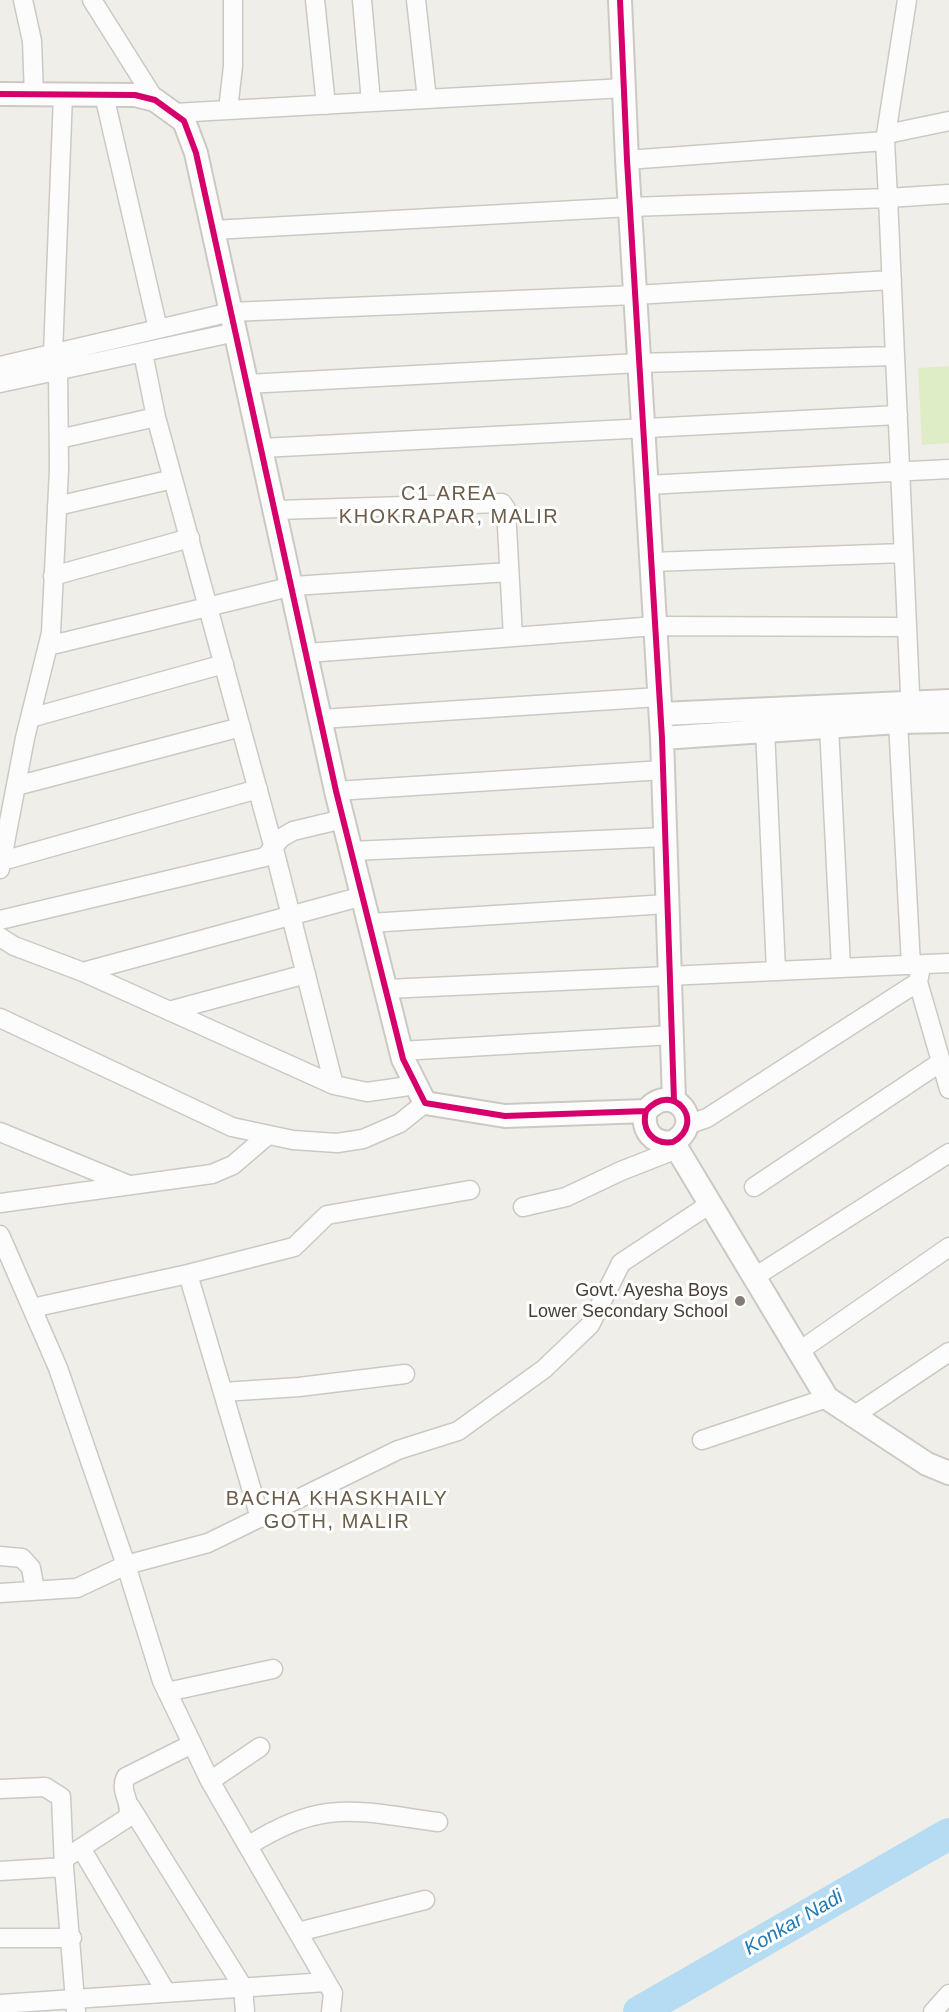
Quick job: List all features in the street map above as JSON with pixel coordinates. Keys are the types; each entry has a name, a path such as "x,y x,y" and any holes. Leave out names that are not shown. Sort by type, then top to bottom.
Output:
{"street":[{"path":"23,0 32,41 34,94"},
{"path":"92,0 155,100"},
{"path":"228,110 233,66 233,0"},
{"path":"315,0 326,105"},
{"path":"362,0 371,102"},
{"path":"416,0 427,99"},
{"path":"620,0 627,160 662,738 674,1101"},
{"path":"907,0 886,138 907,627 906,715 917,970 949,1089"},
{"path":"174,114 624,87"},
{"path":"0,94 135,94 155,100 184,121 196,153 308,653 336,790 401,1051 421,1094"},
{"path":"63,95 55,362 59,439 48,646 30,718 1,865 258,789"},
{"path":"104,95 158,329"},
{"path":"627,160 886,138 949,122"},
{"path":"213,230 630,207 949,194"},
{"path":"0,383 55,362 158,329 233,322 892,280"},
{"path":"0,366 143,352 233,322"},
{"path":"143,352 156,417 274,849 334,1085"},
{"path":"247,384 639,363 896,356"},
{"path":"262,448 898,415"},
{"path":"59,439 156,417"},
{"path":"646,485 949,469"},
{"path":"57,506 173,479"},
{"path":"276,510 502,503 506,509 513,637"},
{"path":"53,576 190,538"},
{"path":"651,562 904,553"},
{"path":"48,646 293,586 509,572"},
{"path":"308,653 655,626 907,627"},
{"path":"30,718 224,664"},
{"path":"662,738 829,726 906,715 949,701"},
{"path":"321,719 660,706 906,715 949,721"},
{"path":"829,726 841,967"},
{"path":"16,786 241,727"},
{"path":"765,730 776,970"},
{"path":"336,790 663,770"},
{"path":"0,920 266,857 281,838 293,831 344,819"},
{"path":"352,851 665,837"},
{"path":"83,972 363,896"},
{"path":"370,923 667,903"},
{"path":"0,937 14,946 83,972 334,1085 367,1092 421,1094 464,1111 505,1116 646,1111 660,1100 674,1101 685,1110 679,1138 710,1204 827,1398 852,1417 927,1464 949,1473"},
{"path":"387,989 841,967 917,970 949,963"},
{"path":"523,1207 566,1197 621,1171 679,1138 917,970"},
{"path":"169,1011 306,974"},
{"path":"0,1018 232,1127 293,1140 337,1143 363,1139 400,1123 421,1094"},
{"path":"401,1051 672,1035"},
{"path":"754,1187 941,1062"},
{"path":"646,1111 644,1119 648,1133 658,1142 679,1138"},
{"path":"0,1132 130,1186"},
{"path":"0,1203 130,1186 226,1169 268,1135"},
{"path":"753,1278 949,1153"},
{"path":"32,1308 188,1274 294,1247 327,1215 470,1190"},
{"path":"0,1593 77,1588 126,1565 208,1543 398,1450 458,1431 544,1369 590,1325 621,1263 710,1204"},
{"path":"0,1235 58,1368 167,1692 210,1781 333,1993 332,2012"},
{"path":"798,1352 949,1247"},
{"path":"188,1274 260,1518"},
{"path":"852,1417 949,1352"},
{"path":"223,1392 299,1387 405,1374"},
{"path":"702,1440 827,1398"},
{"path":"0,1556 22,1558 31,1568 35,1590"},
{"path":"167,1692 273,1669"},
{"path":"192,1744 126,1777 124,1791 130,1806 243,1987 245,2012"},
{"path":"210,1781 260,1747"},
{"path":"0,1788 45,1787 61,1797 76,2006"},
{"path":"0,1871 64,1863 81,1848 127,1818 130,1806"},
{"path":"248,1846 300,1817 325,1812 354,1810 438,1822"},
{"path":"81,1848 166,1992"},
{"path":"298,1932 425,1900"},
{"path":"0,1938 72,1938"},
{"path":"0,2004 76,2006 166,1992 326,1982"},
{"path":"933,2012 949,1994"}],"green space":[{"path":"949,366 949,443 922,445 918,368"}],"waterway":[{"name":"Konkar Nadi","path":"639,2012 949,1834"}],"cycle path":[{"path":"620,0 627,160 662,738 674,1101"},
{"path":"0,94 135,95 155,100 184,121 196,153 336,791 403,1059 425,1103 505,1116 646,1111 656,1102 666,1100 675,1102 687,1115 687,1125 683,1134 673,1142 654,1139 645,1124 646,1111"}],"place":[{"name":"Govt. Ayesha Boys Lower Secondary School","path":"740,1301"}],"district":[{"name":"C1 AREA KHOKRAPAR, MALIR","path":"449,506"},
{"name":"BACHA KHASKHAILY GOTH, MALIR","path":"337,1510"}]}
